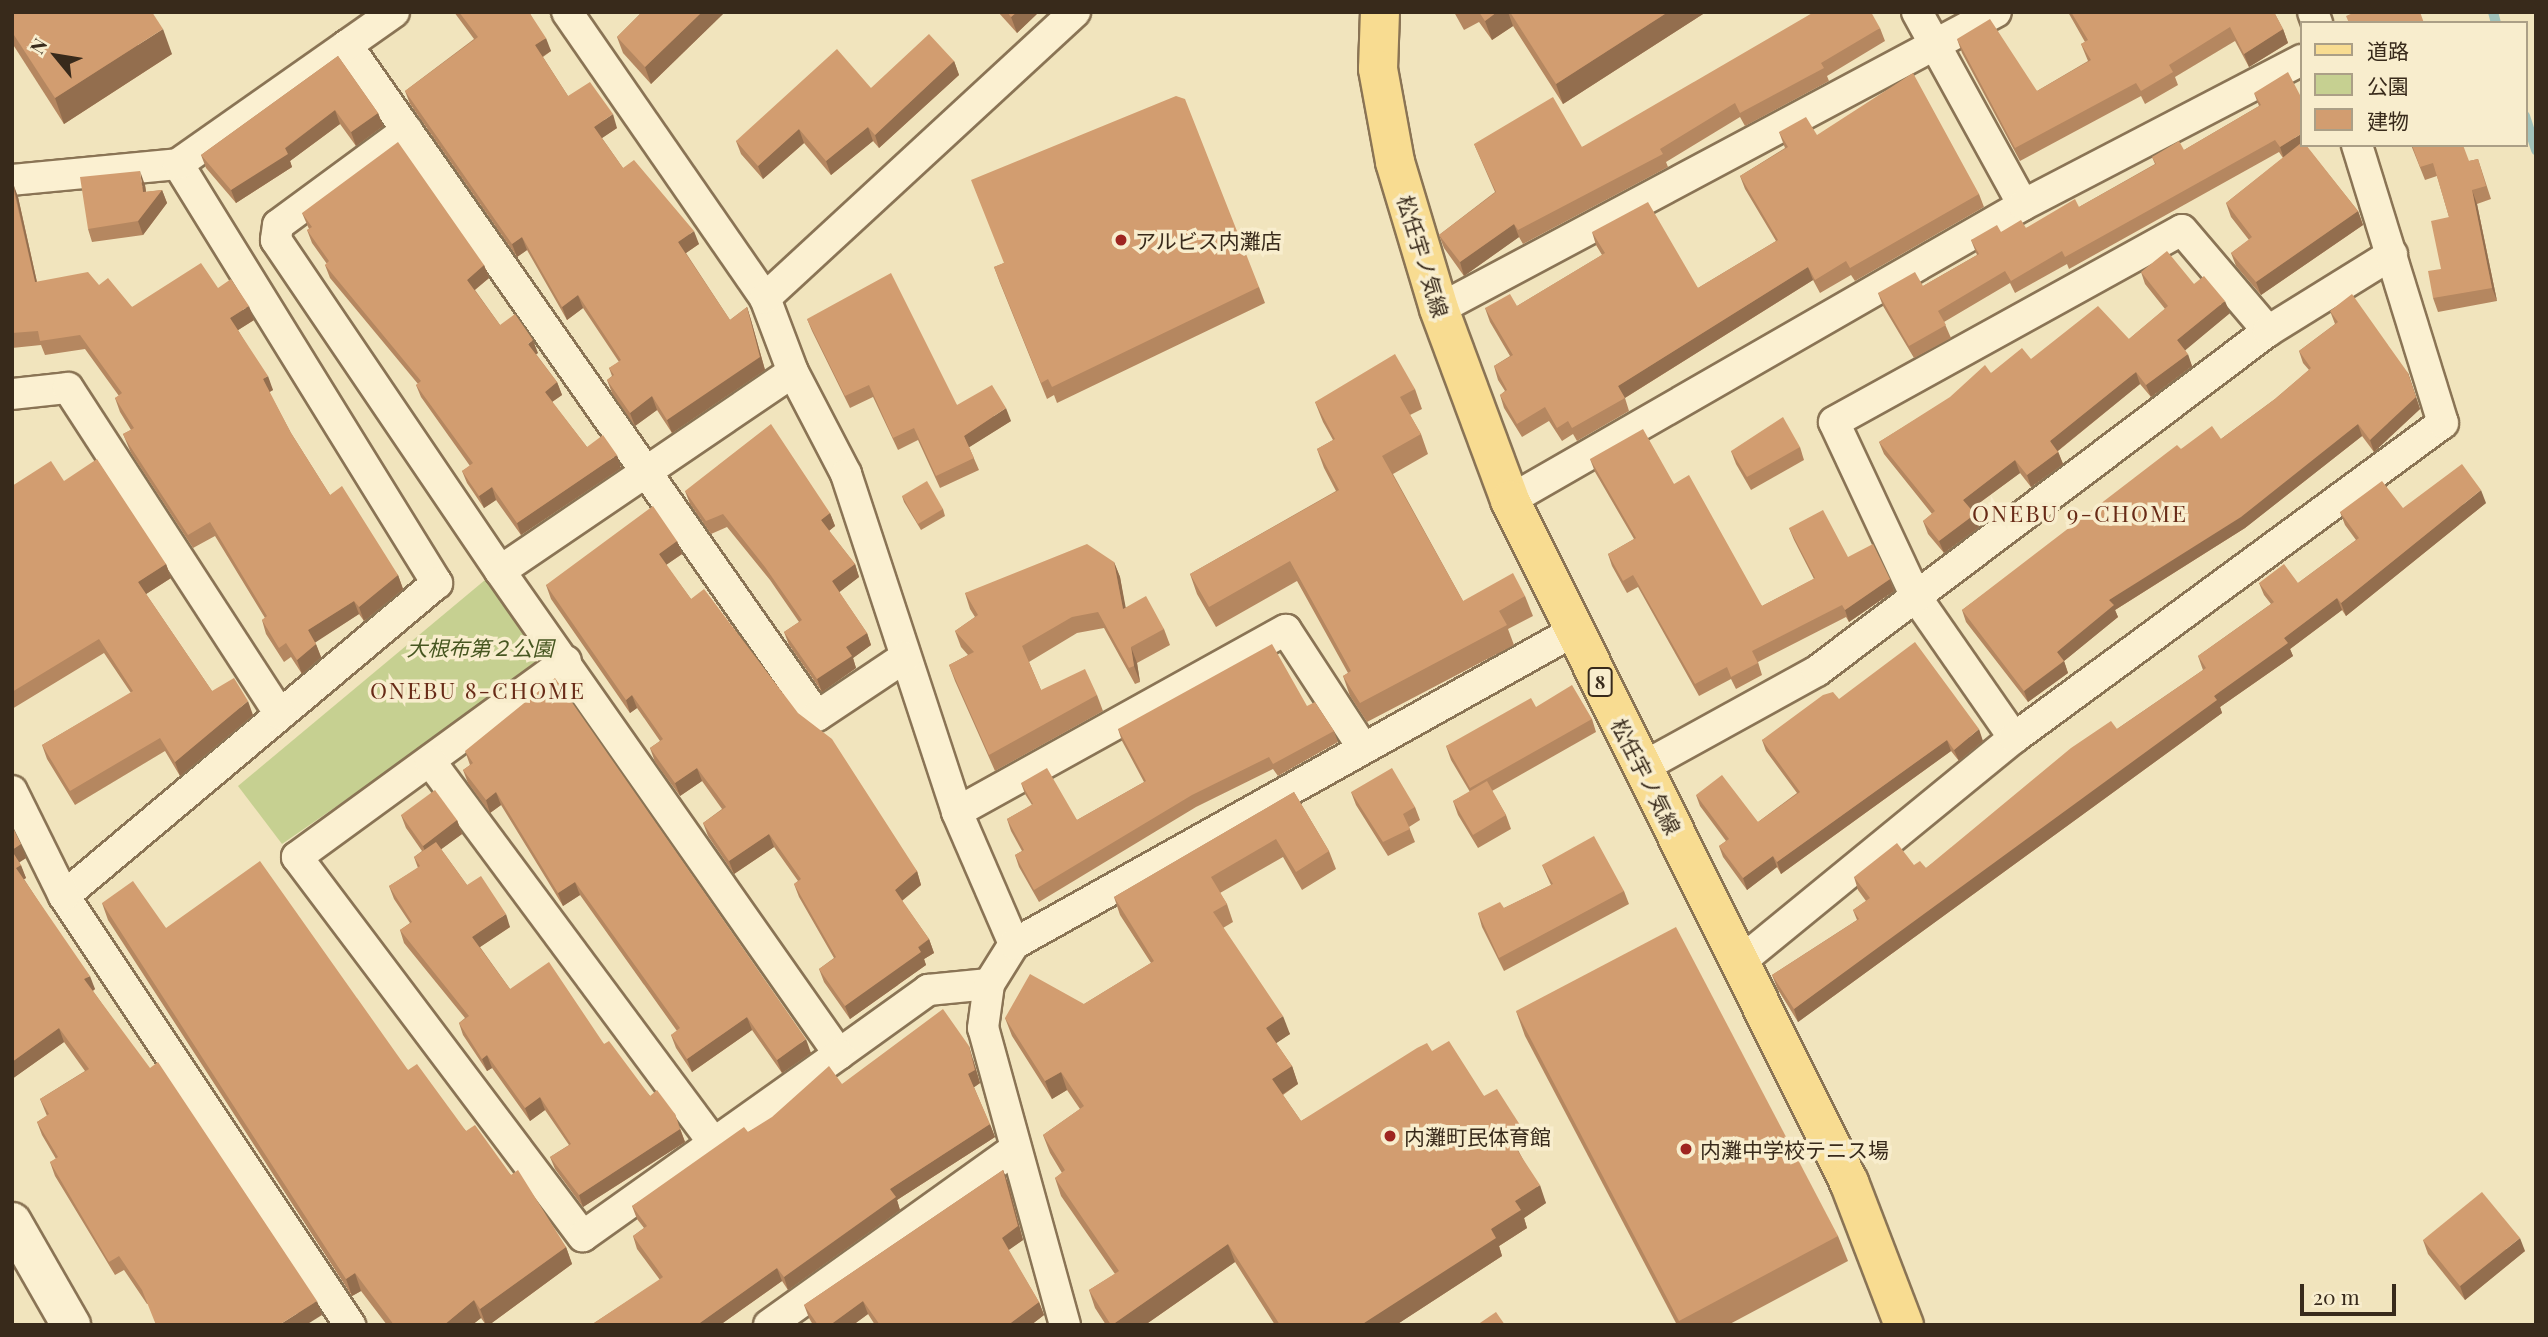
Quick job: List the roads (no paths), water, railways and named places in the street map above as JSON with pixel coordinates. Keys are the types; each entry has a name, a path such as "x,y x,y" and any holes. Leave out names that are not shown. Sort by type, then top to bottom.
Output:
{"main road":[{"name":"松任宇ノ気線","path":"1380,12 1378,69 1395,162 1439,309 1510,500 1849,1182 1904,1325"}],"street":[{"path":"12,180 177,164 394,12"},
{"path":"567,12 765,298 793,372 846,474 957,812 1014,944"},
{"path":"765,298 1075,12"},
{"path":"1917,12 1933,48 2023,205"},
{"path":"1439,309 1933,48 1996,12"},
{"path":"348,45 645,476 817,716 905,657"},
{"path":"1510,500 2023,205 2300,61"},
{"path":"407,130 278,225 276,240 500,571 566,661 839,1054"},
{"path":"1740,961 2014,738 2442,423 2358,147"},
{"path":"64,896 437,583 177,164"},
{"path":"2014,738 1916,597 1834,422 2182,230 2268,331"},
{"path":"1643,767 1817,671 2268,331 2392,254"},
{"path":"500,571 645,476 793,372"},
{"path":"12,394 68,388 280,714"},
{"path":"957,812 1286,629 1361,746"},
{"path":"1065,1325 983,1028 989,984 1014,944 1361,746 1574,632"},
{"path":"566,661 298,857 583,1236 711,1140 929,990 989,984"},
{"path":"430,761 711,1140"},
{"path":"12,791 64,896 350,1325"},
{"path":"769,1325 1015,1149"},
{"path":"12,1222 71,1325"}],"waterway":[{"path":"2493,12 2495,21"},
{"path":"2527,122 2536,150"}],"place":[{"name":"アルビス内灘店","path":"1121,240"},
{"name":"内灘町民体育館","path":"1390,1136"},
{"name":"内灘中学校テニス場","path":"1686,1149"}],"district":[{"name":"ONEBU 9-CHOME","path":"2080,513"},
{"name":"ONEBU 8-CHOME","path":"478,690"}],"park label":[{"name":"大根布第２公園","path":"480,647"}]}
